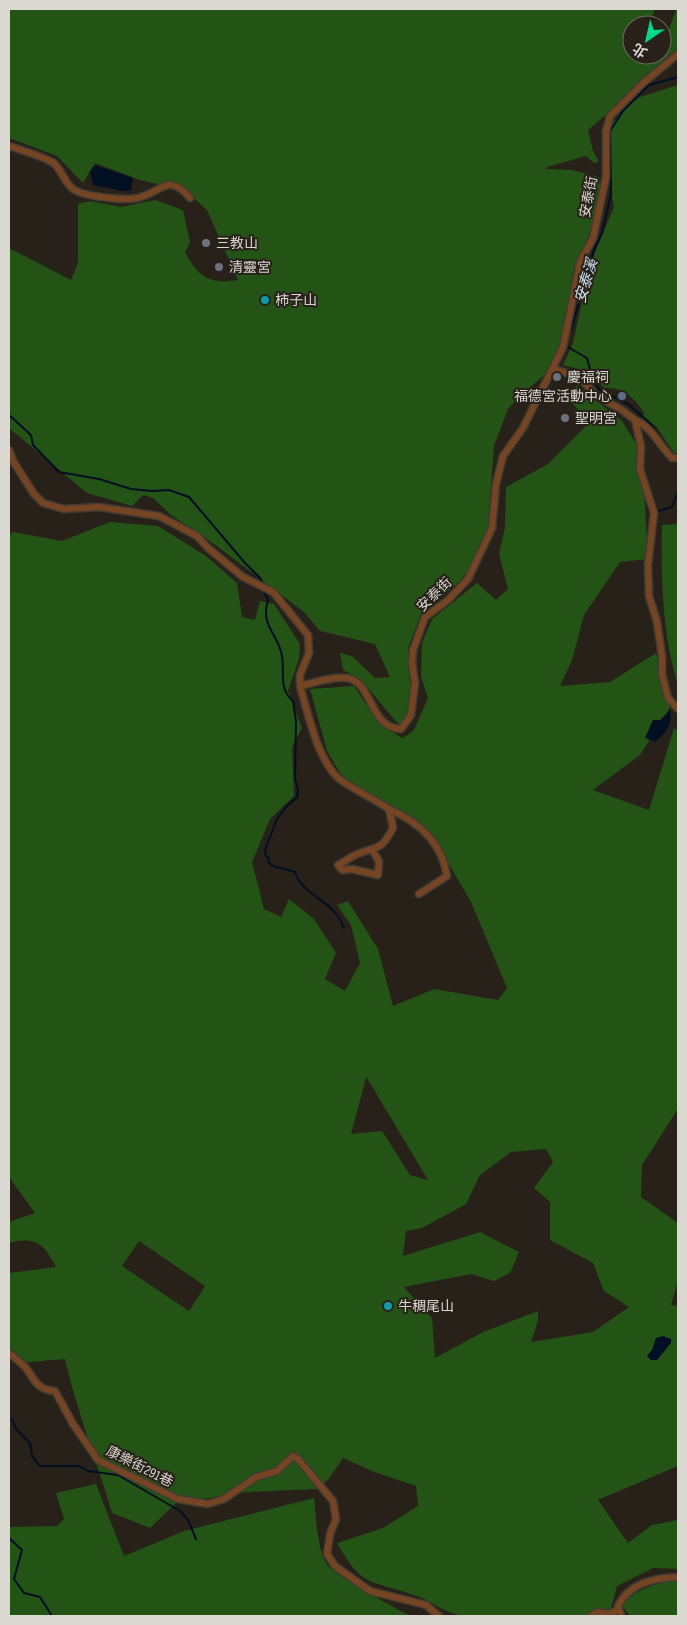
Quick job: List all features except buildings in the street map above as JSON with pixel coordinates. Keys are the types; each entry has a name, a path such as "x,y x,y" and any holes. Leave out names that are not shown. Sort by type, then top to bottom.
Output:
{"street":[{"name":"安泰街","path":"300,686 346,678 356,682 369,700 373,711 381,720 395,729 401,729 411,715 415,683 412,663 413,650 425,617 448,600 468,579 492,528 496,484 503,456 523,428 554,369 565,337 580,262 593,238 606,177 606,131 610,116 643,83 678,54"},
{"path":"9,146 54,163 72,189 82,192 111,198 132,199 170,184 178,186 190,198"},
{"path":"554,369 579,377 598,396 652,430 661,448 677,458"},
{"path":"635,420 641,446 640,469 654,513 648,565 649,596 655,611 660,639 662,674 668,698 678,709"},
{"path":"9,450 12,462 34,494 43,503 64,509 99,507 159,516 197,536 242,577 263,585 281,600 308,636 309,653 300,675 300,686 324,760 341,780 389,810 402,815 429,836 445,861 447,876 419,894"},
{"path":"373,850 379,861 378,875 342,870 338,865 355,855 373,850 383,843 393,828 389,810"},
{"name":"康樂街291巷","path":"9,1353 26,1367 34,1383 45,1391 55,1391 73,1424 98,1460 178,1499 208,1504 224,1499 256,1477 277,1471 293,1456 298,1459 333,1501 336,1519 330,1534 327,1554 335,1566 370,1590 426,1605 439,1616"},
{"path":"621,1616 619,1609 624,1594 636,1586 660,1578 678,1577"},
{"path":"590,1616 598,1612 609,1614 619,1609"}],"green space":[{"path":"9,9 655,9 653,15 622,15 622,65 660,65 588,130 593,151 599,162 594,163 586,156 547,167 546,169 572,170 599,177 601,194 596,217 578,261 564,339 549,371 528,389 513,391 518,398 508,409 494,446 487,539 480,556 459,582 421,614 408,648 409,678 415,696 412,709 400,726 360,679 343,670 340,653 352,656 375,678 390,677 375,644 320,631 304,612 214,544 171,515 153,498 143,495 132,506 87,493 9,428 9,248 71,280 78,263 78,204 90,201 121,207 155,200 183,210 190,242 185,252 200,273 212,280 238,280 207,210 184,190 140,180 95,163 83,183 57,156 9,138"},
{"path":"673,9 678,9 678,48 672,54 672,21 676,10"},
{"path":"678,85 678,453 674,453 656,426 642,419 644,413 627,394 616,389 604,388 590,372 563,365 573,343 590,264 614,207 606,166 610,125 637,98"},
{"path":"576,385 622,421 642,453 648,559 620,562 584,615 572,660 560,686 610,682 656,653 671,706 640,755 593,790 649,810 674,728 678,731 678,1109 642,1165 641,1197 678,1223 678,1281 671,1305 678,1306 678,1466 598,1500 628,1543 652,1525 678,1520 678,1569 653,1568 617,1586 609,1616 464,1616 449,1612 421,1597 369,1580 354,1568 337,1543 383,1528 418,1506 416,1486 374,1472 343,1458 328,1480 316,1489 247,1492 176,1503 150,1528 112,1513 75,1398 65,1359 18,1363 9,1354 9,1273 56,1267 43,1247 33,1241 9,1243 9,1222 35,1213 9,1177 9,535 13,532 62,541 110,522 158,526 206,556 237,583 242,617 255,620 260,601 274,604 300,644 299,659 288,691 302,728 292,747 294,796 270,819 252,862 264,909 281,917 289,899 314,919 336,953 325,979 345,991 360,963 351,925 337,905 348,901 378,949 393,1006 434,989 498,1000 507,988 471,902 432,835 342,776 327,751 310,689 354,686 375,716 388,728 403,738 414,730 428,698 421,677 422,643 432,619 477,583 496,600 508,589 499,554 505,527 506,487 548,464 590,422 571,402","holes":["367,1078 428,1180 410,1175 382,1131 351,1134","546,1149 553,1162 534,1188 550,1202 550,1240 593,1263 604,1291 629,1307 593,1332 531,1342 538,1321 538,1311 483,1332 435,1358 432,1318 404,1287 471,1274 494,1281 510,1273 519,1252 480,1232 403,1256 406,1231 422,1228 466,1204 480,1175 511,1152","139,1241 205,1286 189,1311 122,1266"]},
{"path":"678,520 678,685 669,646 662,586 662,525 676,524"},
{"path":"96,1484 124,1556 184,1531 314,1498 319,1540 326,1563 352,1583 411,1616 9,1616 9,1527 57,1526 64,1519 56,1493"},
{"path":"671,1581 678,1581 678,1616 630,1616 621,1605 632,1595 644,1589"}],"water":[{"path":"94,166 133,178 131,190 124,191 93,185 90,171"},
{"path":"670,710 671,715 668,728 662,735 655,742 645,738 653,720 660,720"},
{"path":"663,1336 671,1339 671,1343 657,1360 651,1360 647,1356 652,1350 656,1338"}],"waterway":[{"name":"安泰溪","path":"567,330 571,330 594,250 602,233 611,194 610,131 623,111 649,85 678,77"},
{"name":"安泰溪","path":"566,346 587,358 593,381 600,390 628,404 651,424 658,436"},
{"path":"9,415 31,435 33,445 59,472 99,479 131,489 169,490 189,497 261,579 262,585"},
{"name":"安泰溪","path":"656,512 672,507 678,492"},
{"path":"263,589 268,600 266,617 282,656 285,691 293,701 296,721 295,779 298,790 297,797 277,819 265,850 266,856 269,858 268,862 273,866 295,872 305,887 333,911 344,928"},
{"path":"12,1419 16,1429 30,1443 32,1456 40,1466 79,1466 88,1471 118,1475 180,1511 188,1520 196,1539"},
{"path":"9,1538 22,1550 14,1579 24,1593 40,1597 52,1616"}],"place":[{"name":"三教山","path":"206,243"},
{"name":"清靈宮","path":"219,267"},
{"name":"柿子山","path":"265,300"},
{"name":"慶福祠","path":"557,377"},
{"name":"福德宮活動中心","path":"622,396"},
{"name":"聖明宮","path":"565,418"},
{"name":"牛稠尾山","path":"388,1306"}]}
